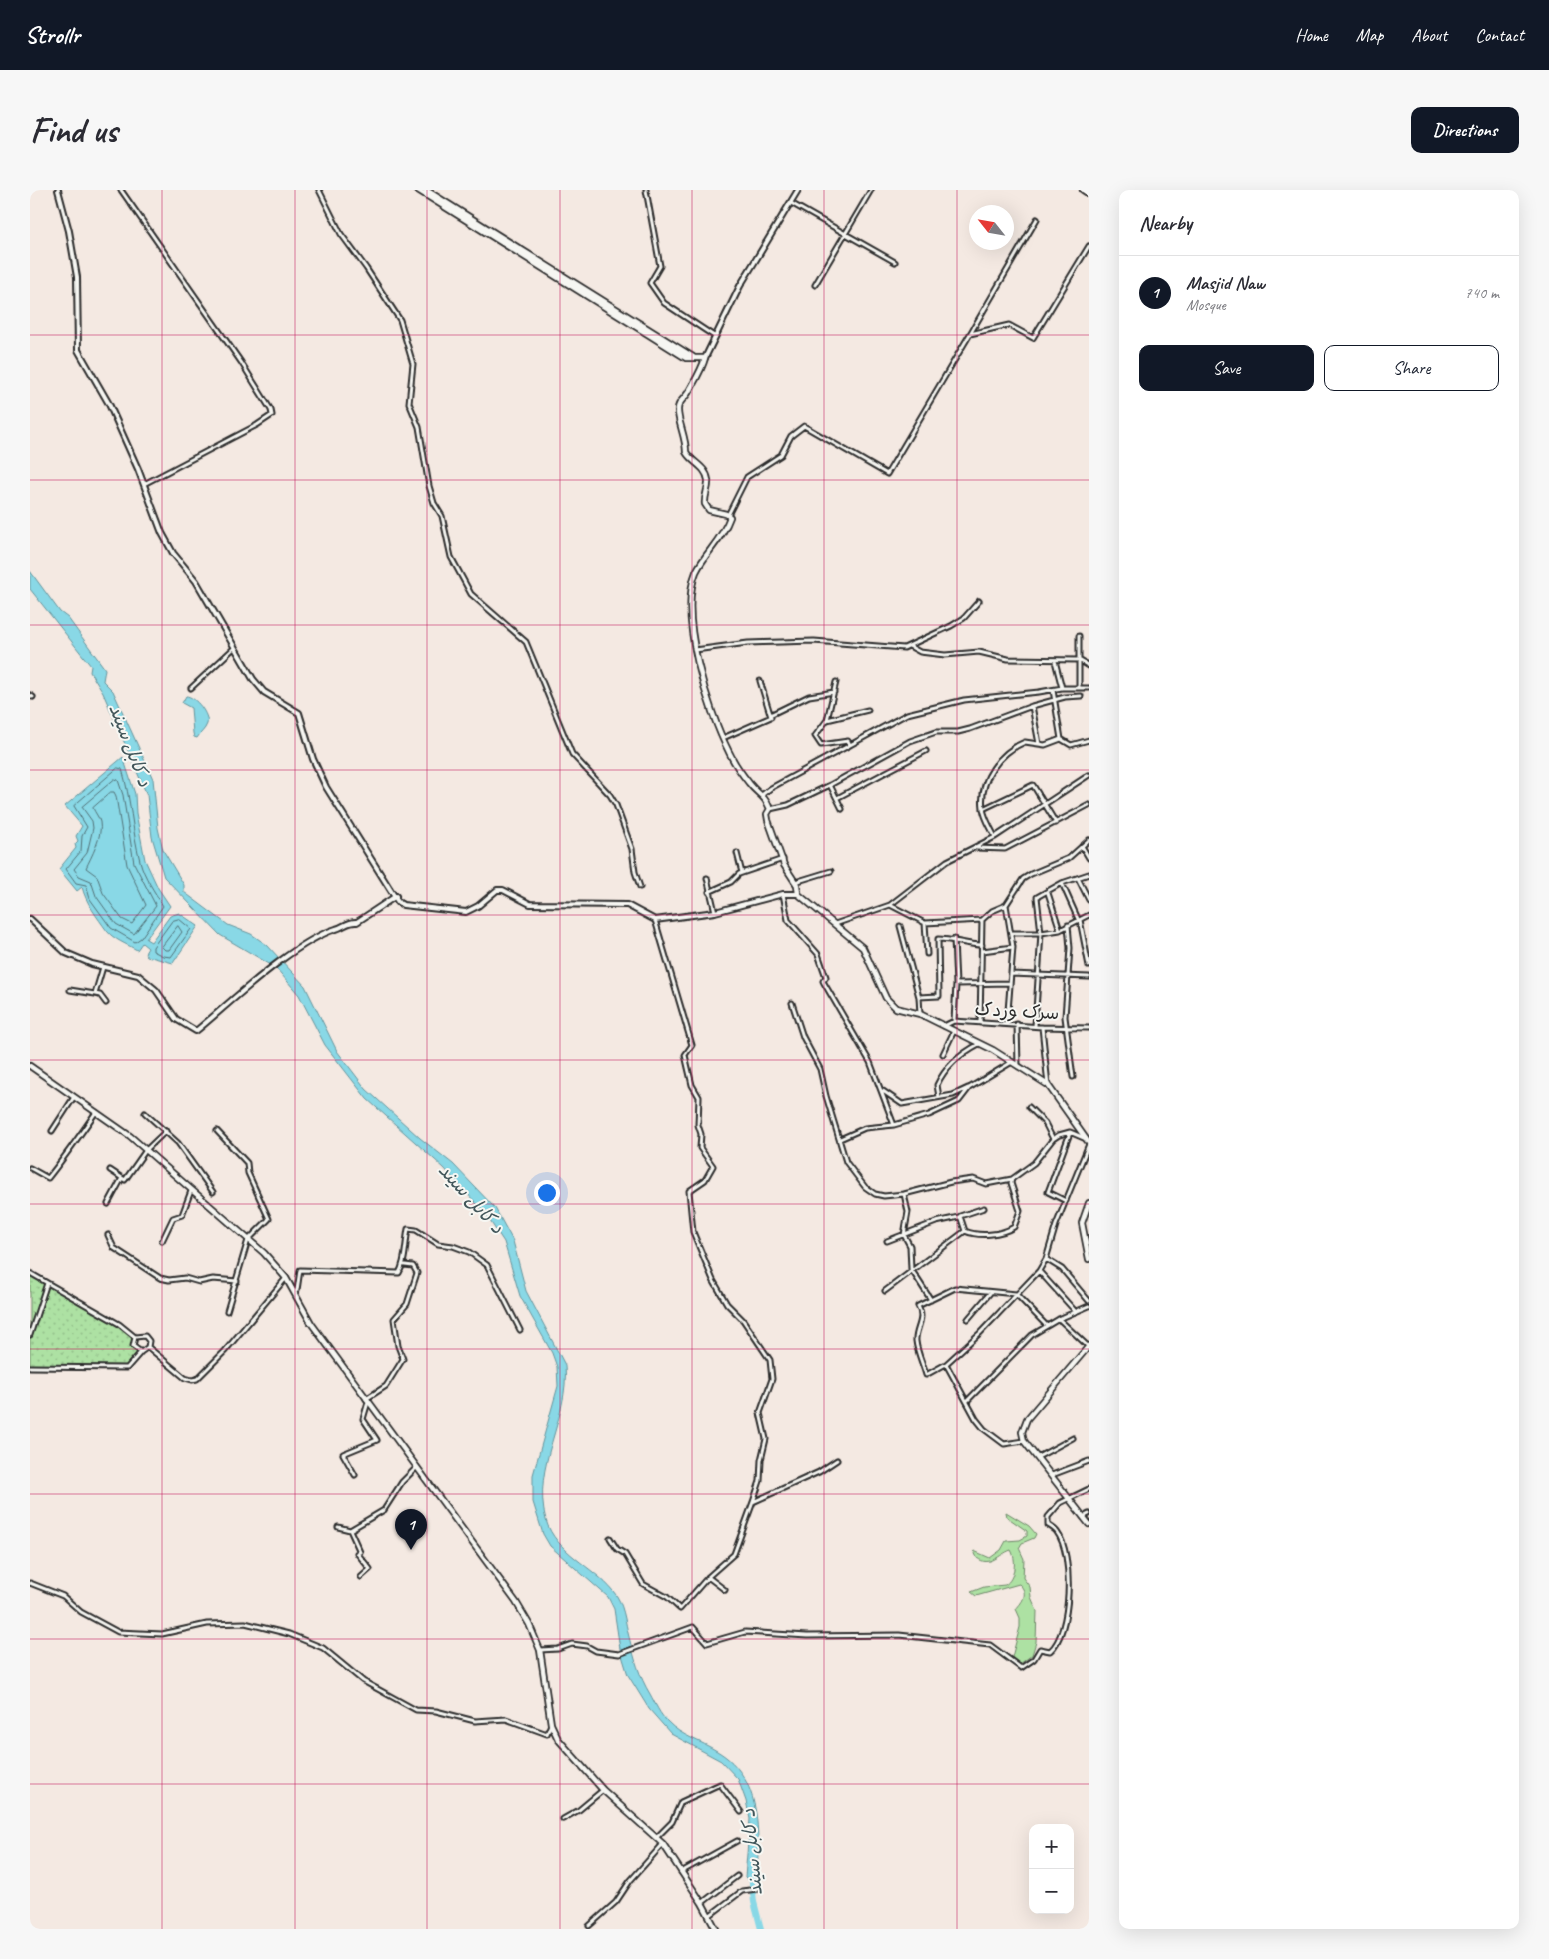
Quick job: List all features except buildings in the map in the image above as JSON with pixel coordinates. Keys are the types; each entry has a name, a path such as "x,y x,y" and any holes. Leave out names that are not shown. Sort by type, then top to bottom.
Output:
{"main road":[{"path":"418,190 686,358 705,358 703,366 687,395 679,404 678,411 683,426 686,452 698,462 709,483 705,504 709,510 728,515 727,525 696,573 690,622 695,650 716,727 738,769 750,784 763,794 770,809 767,814 768,820 783,859 795,882 798,894 863,948 886,998 896,1008 920,1014 980,1044 1048,1085 1088,1142"},
{"path":"426,190 694,358"},
{"path":"30,1066 74,1096 146,1150 264,1253 286,1278 312,1323 367,1401 418,1467 516,1602 529,1624 540,1650 551,1724 558,1739 602,1790 663,1844 702,1903 716,1929"},
{"path":"1089,1203 1082,1223 1089,1259"},
{"path":"1089,1347 1027,1419 1022,1432 1024,1441 1089,1524"}],"street":[{"path":"58,190 69,231 77,277 76,343 78,350 109,404 144,484 146,496 162,533 173,553 196,581 258,686 270,696 299,713 313,759 326,787 398,902 403,905 461,912 478,906 497,890 503,890 530,904 627,905 655,920 715,912 783,894 798,894"},
{"path":"121,190 241,362 272,410 272,415 257,426 144,484"},
{"path":"319,190 341,234 400,320 413,364 409,403 419,427 427,462 429,486 434,503 442,516 451,557 471,594 526,642 572,754 610,795 616,805 632,850 635,872 640,886"},
{"path":"646,190 660,266 650,283 664,303 714,336"},
{"path":"705,358 714,336 740,286 798,190"},
{"path":"815,285 871,190"},
{"path":"1083,190 1089,194"},
{"path":"791,203 895,262"},
{"path":"728,515 747,477 781,454 791,436 804,426 887,474 1037,219"},
{"path":"970,334 1009,325 1033,338 1089,246"},
{"path":"909,646 964,618 979,601"},
{"path":"1079,636 1079,688"},
{"path":"695,650 748,643 814,641 909,646 920,652 939,654 979,652 1008,659 1055,662 1078,660 1089,666"},
{"path":"191,688 234,648"},
{"path":"1055,662 1062,688"},
{"path":"760,681 772,714"},
{"path":"836,682 826,720 816,736 821,745 848,741 850,745"},
{"path":"763,794 900,717 941,704 1062,688 1089,688"},
{"path":"1053,690 1061,739"},
{"path":"722,739 771,717 772,714 809,696 834,692"},
{"path":"770,809 788,805 830,785 910,741 936,732 958,732 970,729 1032,706 1081,696"},
{"path":"1032,706 1039,744"},
{"path":"826,720 868,710"},
{"path":"1061,739 1071,745 1089,740"},
{"path":"995,837 983,809 984,787 994,765 1018,744 1024,742 1045,746 1061,739"},
{"path":"837,798 926,751"},
{"path":"834,924 890,906 947,861 995,837 1088,777"},
{"path":"830,785 842,809"},
{"path":"983,809 1033,785 1056,823"},
{"path":"976,848 1005,849 1089,805"},
{"path":"890,906 925,923 982,920 992,910 1006,905 1023,879 1069,858 1089,840"},
{"path":"1082,846 1089,858"},
{"path":"737,853 742,873"},
{"path":"709,892 742,873 783,859"},
{"path":"795,882 831,871"},
{"path":"1035,1026 1040,976 1041,933 1037,897 1062,883 1089,874"},
{"path":"707,878 715,912"},
{"path":"1078,878 1089,900"},
{"path":"1062,883 1079,920 1089,966"},
{"path":"1048,892 1060,930"},
{"path":"783,894 788,920 818,954 826,977 823,981 870,1062 883,1091 894,1125"},
{"path":"30,919 66,953 103,967 128,970 138,974 156,990 176,1019 198,1029 283,960 327,930 357,922 396,896"},
{"path":"1006,905 1013,947 1007,1024"},
{"path":"1012,933 1041,933 1060,930 1089,915"},
{"path":"610,1538 617,1548 625,1554 643,1584 667,1597 680,1609 708,1577 734,1554 758,1487 766,1439 760,1413 772,1379 770,1360 743,1320 723,1298 719,1287 713,1280 693,1232 689,1190 705,1180 714,1166 700,1148 701,1134 698,1125 699,1097 692,1085 685,1055 692,1045 655,920"},
{"path":"980,1023 982,920"},
{"path":"925,923 927,954"},
{"path":"1068,925 1070,948 1066,977 1065,1017 1073,1077"},
{"path":"900,926 919,997 920,1014"},
{"path":"919,997 939,996 938,939 954,939 961,944 982,946"},
{"path":"954,939 956,984 954,1021"},
{"path":"982,951 1013,947"},
{"path":"95,994 103,967"},
{"path":"1010,974 1089,977"},
{"path":"956,984 1010,983"},
{"path":"70,990 100,995 106,1003"},
{"path":"792,1003 803,1038 820,1069 828,1106 846,1162 865,1187 875,1194 884,1196 904,1194 973,1179 986,1184 1012,1179 1034,1163 1059,1134 1070,1132 1088,1142 1046,1259 1038,1271 1016,1294 980,1333 946,1364 926,1375 916,1339 920,1327 920,1310 918,1306 955,1288 990,1293 1016,1294 1046,1325"},
{"name":"سرک وردک","path":"944,1026 954,1021 1089,1028"},
{"path":"1016,1024 1018,1067"},
{"path":"1042,1027 1048,1085"},
{"path":"943,1054 954,1031"},
{"path":"939,1097 937,1085 952,1063 967,1050 980,1044"},
{"path":"883,1091 902,1104 953,1094 969,1088 1012,1062"},
{"path":"840,1139 865,1128 894,1125 929,1116 959,1101 969,1088"},
{"path":"52,1131 74,1096"},
{"path":"1029,1107 1045,1123 1053,1139"},
{"path":"30,1168 48,1178 67,1156 96,1112"},
{"path":"144,1113 178,1143 213,1192"},
{"path":"110,1170 127,1179 146,1150 166,1131"},
{"path":"217,1131 247,1163 248,1172 269,1217 268,1221 248,1240 227,1311"},
{"path":"1066,1200 1048,1192 1070,1132"},
{"path":"108,1204 122,1178"},
{"path":"885,1291 911,1269 965,1231 979,1234 999,1233 1014,1227 1020,1210 1011,1183 1012,1179"},
{"path":"162,1241 173,1218 182,1215 191,1191"},
{"path":"904,1194 908,1212 904,1235 910,1246 911,1269 931,1300"},
{"path":"887,1241 936,1222 984,1208"},
{"path":"960,1216 965,1231"},
{"path":"295,1292 297,1290 300,1270 399,1273 405,1265 404,1249 408,1229 416,1230 445,1246 453,1246 470,1252 487,1265 520,1330"},
{"path":"108,1235 114,1248 160,1278 169,1280 185,1278 199,1282 213,1279 237,1281"},
{"path":"1046,1259 1062,1270 1089,1301"},
{"path":"355,1475 343,1454 377,1440 363,1419 367,1401 386,1386 403,1359 398,1346 394,1319 407,1304 417,1273 413,1266 405,1265"},
{"path":"1038,1271 1076,1312"},
{"path":"30,1274 119,1324 135,1337"},
{"path":"135,1337 142,1335 147,1338 148,1347 185,1378 197,1379 226,1351 286,1278"},
{"path":"30,1335 46,1283"},
{"path":"968,1320 990,1293"},
{"path":"967,1401 1032,1335 1059,1318 1089,1306"},
{"path":"1059,1318 1089,1347"},
{"path":"135,1337 133,1346 141,1352"},
{"path":"30,1367 127,1368 148,1347"},
{"path":"946,1364 984,1429 1004,1444 1024,1441"},
{"path":"1038,1457 1073,1438"},
{"path":"753,1502 818,1472 837,1460"},
{"path":"1052,1475 1089,1461"},
{"path":"338,1527 350,1530 384,1510 402,1482 418,1467"},
{"path":"540,1650 558,1649 572,1644 588,1646 596,1651 619,1654 693,1627 706,1643 745,1632 807,1636 899,1635 990,1645 1021,1668 1034,1659 1040,1649 1050,1651 1056,1646 1067,1620 1068,1572 1062,1542 1057,1533 1048,1524 1048,1517 1060,1503 1089,1489"},
{"path":"1083,1517 1089,1514"},
{"path":"350,1530 360,1552 357,1553 370,1569 361,1577"},
{"path":"708,1577 725,1590"},
{"path":"30,1583 62,1596 88,1616 118,1632 162,1634 207,1624 245,1623 289,1634 323,1648 363,1680 416,1710 436,1711 475,1721 506,1719 547,1734 551,1724"},
{"path":"656,1838 672,1822 681,1802 720,1784 741,1812"},
{"path":"562,1819 579,1810 602,1790"},
{"path":"681,1873 737,1841"},
{"path":"589,1926 616,1902 630,1881 663,1844"},
{"path":"702,1903 737,1876"},
{"path":"709,1916 742,1891 757,1890"}],"green space":[{"path":"30,1273 119,1324 135,1337 133,1346 141,1352 127,1368 30,1367"},
{"path":"1006,1512 1029,1526 1036,1534 1034,1538 1022,1543 1019,1548 1024,1559 1023,1578 1030,1587 1031,1597 1037,1611 1036,1642 1032,1655 1020,1664 1012,1657 1020,1627 1020,1618 1016,1609 1024,1597 1022,1587 1019,1584 976,1596 971,1592 984,1587 1005,1585 1013,1574 1014,1559 1011,1550 986,1562 977,1558 974,1551 990,1558 1001,1550 1006,1541 1020,1540 1027,1536 1027,1531 1007,1517"}],"water":[{"path":"30,571 60,612 68,618 105,669 103,681 113,691 153,779 158,828 163,850 184,885 184,892 228,925 251,934 267,945 305,986 337,1051 366,1089 420,1138 453,1164 495,1208 513,1241 526,1291 565,1365 565,1385 562,1404 543,1481 546,1520 551,1531 566,1550 605,1582 617,1596 622,1607 640,1673 665,1719 685,1735 717,1751 732,1762 743,1776 755,1808 758,1844 757,1880 751,1882 745,1877 750,1819 738,1779 721,1761 671,1734 649,1709 628,1675 620,1649 614,1609 608,1597 550,1546 543,1534 533,1502 533,1475 558,1386 557,1367 552,1353 520,1296 504,1242 484,1212 444,1168 367,1099 325,1045 299,995 276,968 220,935 164,877 152,837 147,795 103,693 90,672 91,666 30,589"},
{"path":"186,696 197,702 206,716 207,724 197,738 194,737 193,733 191,708 182,703"},
{"path":"123,757 135,794 136,813 145,860 158,888 170,906 146,939 151,942 170,916 179,913 198,926 173,963 147,956 145,953 148,948 142,943 137,950 113,937 92,910 82,887 77,891 59,869 76,848 75,844 78,841 76,836 82,826 65,806"}],"waterway":[{"name":"د کابل سيند","path":"751,1874 754,1902 761,1929"}],"place":[{"name":"Masjid Naw","path":"411,1550"}]}
